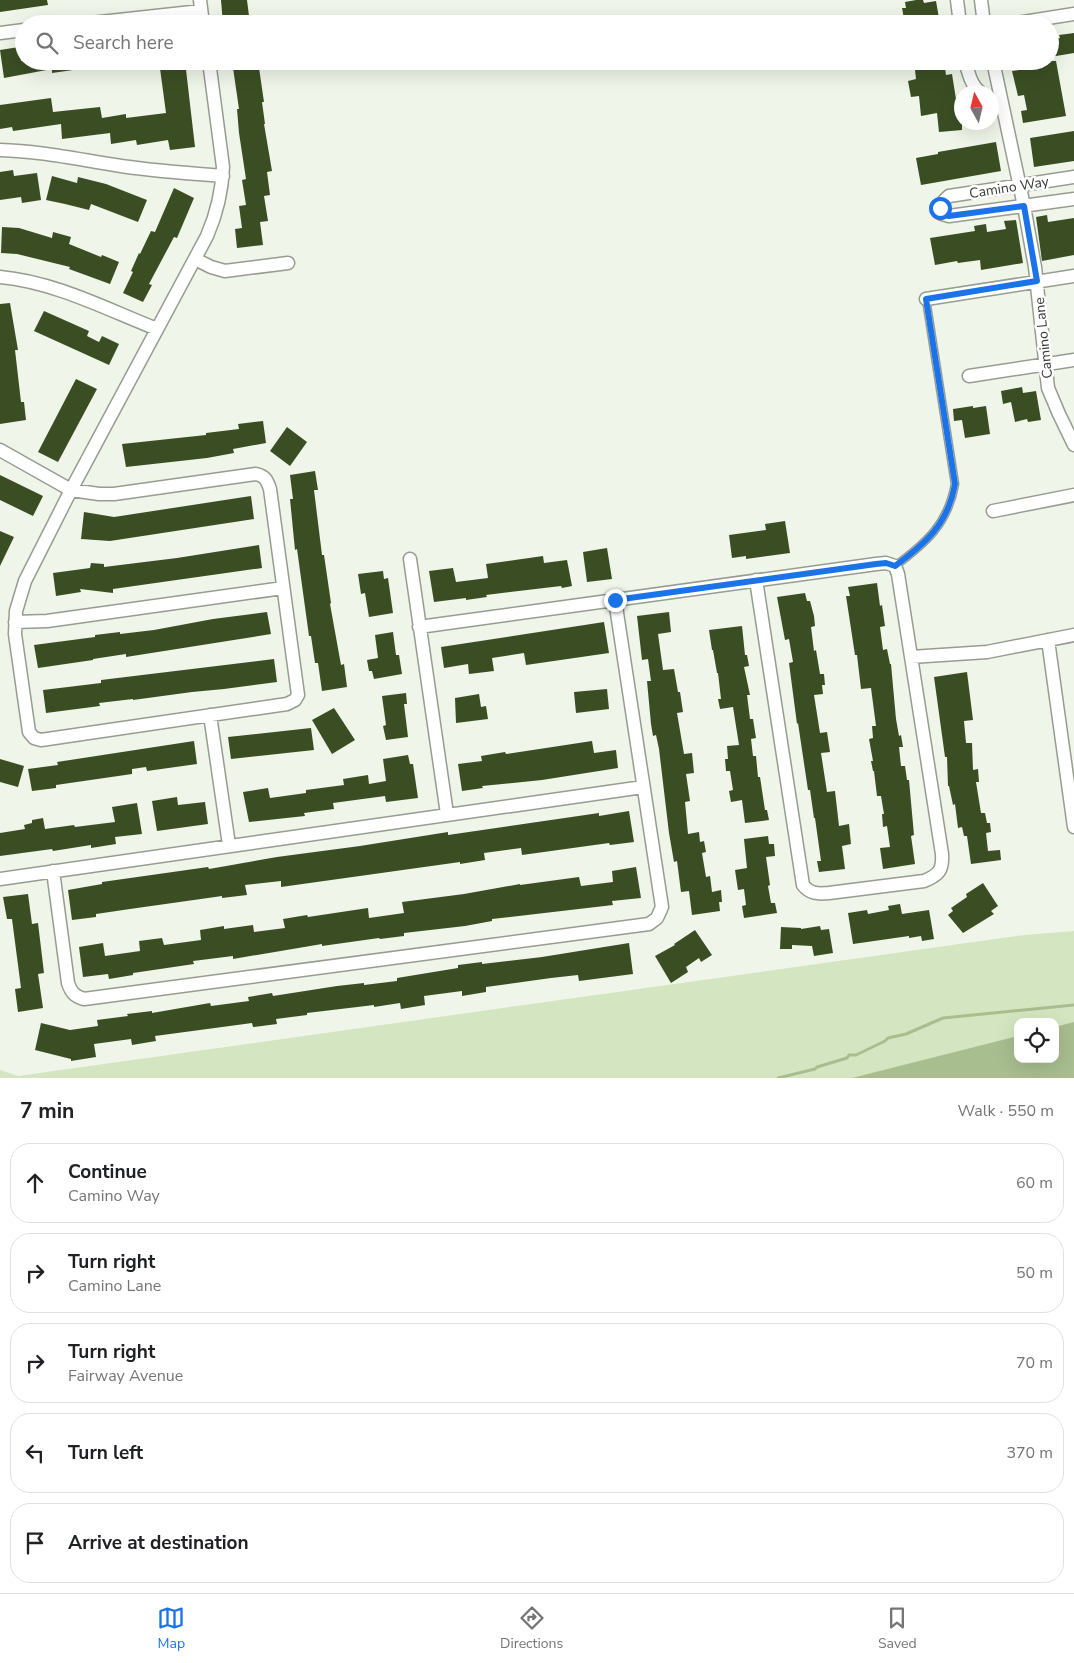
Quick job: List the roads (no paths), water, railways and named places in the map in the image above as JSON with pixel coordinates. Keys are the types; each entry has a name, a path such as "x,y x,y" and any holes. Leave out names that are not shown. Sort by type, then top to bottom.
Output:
{"street":[{"path":"957,0 959,15"},
{"path":"981,0 983,15"},
{"path":"138,15 201,5"},
{"path":"1059,16 1074,14"},
{"path":"0,33 15,31"},
{"path":"0,450 71,490 99,494 114,494 256,474 263,476 270,489 298,695 295,700 287,704 41,740 34,738 29,732 16,645 16,622 20,596 25,582 71,490 195,259 215,216 223,176 210,70"},
{"path":"967,70 974,85"},
{"name":"Camino Lane","path":"995,70 1024,206 1037,281 1048,388 1074,445"},
{"path":"999,105 1004,108"},
{"path":"0,150 62,155 165,172 223,176"},
{"name":"Camino Way","path":"1074,177 948,196 942,201 940,208 942,214 949,216 1074,199"},
{"path":"195,259 211,267 225,270 288,263"},
{"path":"926,299 1074,276"},
{"path":"0,277 36,283 72,295 157,329"},
{"path":"969,376 1074,360"},
{"path":"993,511 1074,495"},
{"path":"410,559 447,814"},
{"path":"420,627 756,580 876,564 886,563 895,566 898,574 943,864 939,872 933,877 924,881 818,894 808,891 803,884 800,875 756,580"},
{"path":"16,622 47,621 283,588"},
{"path":"53,871 68,983 70,990 75,996 84,1000 649,924 657,918 662,908 615,600"},
{"path":"911,657 987,652 1074,635"},
{"path":"1048,640 1074,827"},
{"path":"210,715 229,845"},
{"path":"0,879 643,787"}],"lane":[{"path":"895,566 919,548 942,522 952,500 955,484 926,299"}],"waterway":[{"path":"778,1078 815,1069 847,1058 849,1055 856,1055 888,1038 906,1034 943,1018 1074,1005"}]}
